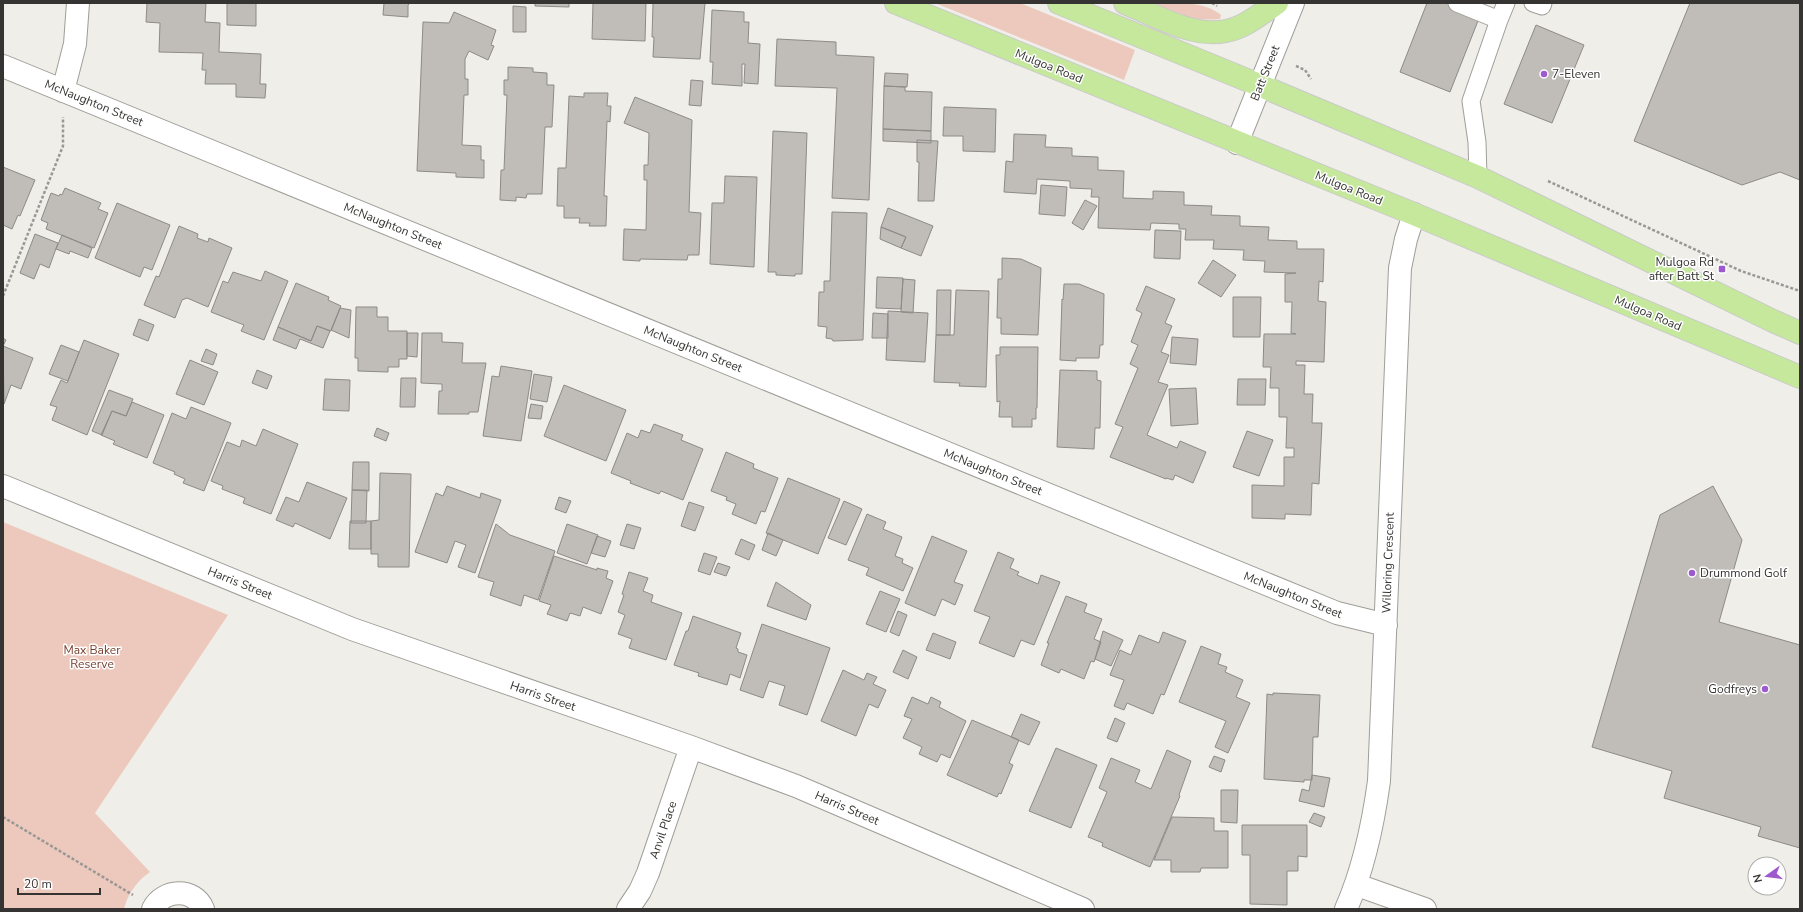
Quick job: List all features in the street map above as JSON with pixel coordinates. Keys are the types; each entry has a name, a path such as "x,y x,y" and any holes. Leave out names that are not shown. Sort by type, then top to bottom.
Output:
{"main road":[{"name":"Mulgoa Road","path":"896,3 1414,214 1800,377"},
{"path":"1059,3 1260,85 1478,177 1773,321 1800,332"},
{"path":"1125,3 1187,28 1213,32 1226,31 1236,28 1277,3"}],"street":[{"path":"63,91 74,44 78,3"},
{"name":"Batt Street","path":"1237,142 1294,3"},
{"name":"McNaughton Street","path":"3,66 1330,610 1386,625"},
{"name":"Willoring Crescent","path":"1346,909 1357,884 1374,819 1379,781 1400,268 1406,239 1414,214"},
{"name":"Harris Street","path":"3,486 352,629 691,747 796,786 1083,909"},
{"name":"Anvil Place","path":"628,909 640,891 648,873 691,747"},
{"path":"1357,884 1425,909"},
{"path":"154,907 162,898 170,894 179,893 196,899 203,909"}],"lane":[{"path":"1457,3 1499,20"},
{"path":"1478,177 1477,142 1471,101 1506,3"},
{"path":"1533,3 1542,6 1543,3"}],"path":[{"path":"3,296 63,146 63,91"},
{"path":"3,817 124,891 154,907"}],"green space":[{"path":"935,3 1020,3 1135,50 1124,80"},
{"path":"1148,3 1187,3 1206,7 1221,15 1220,19 1210,20 1192,18"},
{"name":"Max Baker Reserve","path":"3,522 228,615 95,813 150,872 141,879 134,888 124,909 3,909"}],"building":[{"path":"147,3 206,3 205,22 220,23 219,52 261,54 260,84 266,84 265,98 236,97 236,84 205,84 206,70 202,70 203,53 159,52 160,23 146,22"},
{"path":"227,3 256,3 256,26 227,25"},
{"path":"384,3 410,3 408,5 408,17 383,15"},
{"path":"535,3 569,3 569,7 535,6"},
{"path":"593,3 646,3 645,41 592,39"},
{"path":"650,3 705,3 700,59 653,57 653,4"},
{"path":"1427,3 1485,3 1450,92 1400,72"},
{"path":"1690,3 1800,3 1800,180 1780,172 1742,185 1634,141"},
{"path":"513,6 526,7 526,32 513,32"},
{"path":"712,10 744,12 744,22 749,22 748,43 760,44 758,84 744,83 745,64 742,64 742,86 712,84 713,62 710,62"},
{"path":"454,12 496,30 491,45 494,46 488,60 469,51 465,59 465,79 468,79 468,95 464,95 462,145 481,146 481,160 484,160 484,178 456,177 456,173 417,171 423,22 449,23"},
{"name":"7-Eleven","path":"1536,25 1584,45 1552,123 1504,104"},
{"path":"777,39 836,42 836,55 874,57 869,200 832,198 837,88 775,86"},
{"path":"508,67 533,68 533,72 547,73 547,85 554,85 552,127 545,127 542,194 527,194 526,198 516,197 516,201 500,200 501,170 504,170 507,95 504,95 504,80 508,80"},
{"path":"885,73 908,74 907,87 884,86"},
{"path":"691,80 703,81 701,106 689,105"},
{"path":"884,86 905,87 905,91 932,92 931,131 883,129"},
{"path":"584,93 608,93 607,106 611,106 610,122 607,121 604,196 607,196 606,226 589,226 590,223 579,223 580,218 564,218 564,206 557,206 558,168 566,168 569,96 584,97"},
{"path":"635,97 692,120 689,212 701,213 699,255 688,255 687,260 623,260 624,229 646,230 647,180 644,180 644,165 648,165 649,133 624,123"},
{"path":"944,107 996,109 995,152 963,151 963,136 943,136"},
{"path":"883,129 931,131 931,143 883,141"},
{"path":"773,131 807,133 802,274 795,274 795,276 776,275 776,272 768,272"},
{"path":"1014,134 1046,135 1045,147 1072,148 1072,156 1098,157 1098,170 1124,171 1123,198 1153,199 1153,191 1184,192 1184,205 1212,206 1211,215 1240,216 1240,226 1269,227 1268,240 1297,241 1297,249 1324,249 1323,282 1319,281 1318,301 1326,302 1324,362 1296,361 1296,365 1305,365 1304,394 1313,394 1312,423 1322,423 1319,484 1312,483 1311,515 1285,514 1285,519 1252,518 1252,485 1284,486 1284,457 1294,457 1294,448 1286,448 1287,417 1279,417 1279,388 1270,388 1271,367 1263,367 1264,334 1296,334 1291,333 1292,302 1285,302 1285,274 1296,273 1264,272 1265,261 1243,260 1244,250 1213,249 1214,240 1185,240 1186,229 1179,229 1179,224 1151,223 1150,230 1098,228 1099,197 1091,197 1092,189 1070,188 1070,181 1037,179 1036,194 1004,192 1006,161 1013,162"},
{"path":"917,140 938,141 934,201 918,201 919,162 917,162"},
{"path":"3,167 35,180 20,216 18,215 12,229 3,225"},
{"path":"725,176 757,177 754,267 710,264 712,203 724,203"},
{"path":"1041,185 1067,187 1065,216 1039,214"},
{"path":"65,188 101,203 98,209 108,213 94,248 46,229 48,223 41,220 51,193 59,196 60,194 62,195"},
{"path":"1085,200 1097,206 1083,230 1072,223"},
{"path":"117,203 170,225 152,270 144,267 140,277 95,258"},
{"path":"888,208 933,226 921,256 901,248 906,237 881,227"},
{"path":"832,212 867,213 863,340 833,341 832,339 826,338 827,327 818,326 819,292 824,292 824,281 830,281"},
{"path":"179,226 198,234 197,238 208,242 209,238 232,248 208,307 187,298 182,300 175,318 144,305 156,276 159,277"},
{"path":"881,227 906,237 901,248 880,239"},
{"path":"1155,230 1181,231 1180,259 1154,258"},
{"path":"35,234 58,243 49,268 40,264 34,279 20,273"},
{"path":"62,235 92,248 88,258 70,251 69,254 56,249"},
{"path":"1002,258 1021,259 1041,268 1038,335 1001,334 1001,318 997,318 998,279 1002,279"},
{"path":"1213,260 1236,275 1221,297 1198,283"},
{"path":"265,271 288,281 264,340 241,331 244,325 211,312 223,281 228,283 233,272 261,281"},
{"path":"877,277 903,278 901,309 876,308"},
{"path":"903,279 915,280 913,313 901,312"},
{"path":"296,283 329,297 328,300 341,306 331,331 317,326 311,341 278,327"},
{"path":"1064,284 1079,284 1104,294 1103,345 1100,345 1099,358 1076,358 1076,361 1060,360 1062,299 1063,300"},
{"path":"1146,286 1175,299 1165,323 1172,326 1161,352 1169,355 1158,382 1168,385 1147,435 1177,448 1180,441 1206,452 1193,483 1175,475 1173,480 1166,479 1110,457 1123,427 1115,424 1138,368 1130,364 1138,345 1131,342 1142,313 1136,310"},
{"path":"937,290 951,290 950,335 936,335"},
{"path":"956,290 989,291 986,387 959,386 960,383 934,382 936,335 954,335"},
{"path":"1233,297 1261,297 1260,337 1233,337"},
{"path":"356,307 377,307 377,317 388,317 388,331 407,331 407,359 399,359 399,367 388,367 388,372 358,371 358,358 355,358"},
{"path":"340,308 351,310 349,338 331,330"},
{"path":"888,311 928,313 925,362 886,360"},
{"path":"873,313 888,314 888,338 872,338"},
{"path":"139,319 154,325 148,341 133,335"},
{"path":"317,326 330,331 323,348 300,339 296,349 273,340 278,327 311,341"},
{"path":"407,333 418,333 417,357 407,356"},
{"path":"422,333 442,333 442,342 463,343 462,363 486,363 478,412 469,412 469,414 438,414 439,391 442,391 442,384 421,383"},
{"path":"1172,337 1198,339 1196,365 1170,363"},
{"path":"3,338 6,340 3,346"},
{"path":"84,340 119,354 87,435 52,420 57,407 50,405 61,380 67,383"},
{"path":"61,345 79,352 68,381 49,374"},
{"path":"3,346 33,358 21,389 11,385 4,404"},
{"path":"1000,347 1038,347 1037,408 1036,419 1032,419 1032,427 1012,427 1012,417 999,417 1000,401 997,402 996,355 1000,355"},
{"path":"206,349 217,354 213,365 201,361"},
{"path":"190,360 218,372 204,405 176,394"},
{"path":"501,366 532,371 521,441 483,436 492,376 499,377"},
{"path":"257,370 272,376 267,389 252,383"},
{"path":"1060,370 1097,371 1097,380 1101,381 1100,428 1095,428 1094,449 1057,447"},
{"path":"534,374 552,377 547,402 530,399"},
{"path":"401,378 416,378 415,407 400,407"},
{"path":"325,379 350,380 349,411 323,410"},
{"path":"1238,379 1266,379 1265,405 1237,405"},
{"path":"564,385 626,410 606,461 544,436"},
{"path":"1196,388 1198,424 1171,426 1169,389"},
{"path":"109,390 133,399 126,416 112,411 102,435 92,431"},
{"path":"132,402 164,415 147,458 113,444 115,441 101,435 112,411 126,416"},
{"path":"531,404 543,406 541,419 528,418"},
{"path":"191,407 231,423 204,491 183,483 185,479 174,474 175,472 153,463 172,413 186,419"},
{"path":"654,424 683,435 681,440 703,449 683,500 661,491 659,494 630,483 631,481 611,473 627,433 638,438 641,430 650,433"},
{"path":"377,428 389,433 386,441 374,436"},
{"path":"263,429 298,444 271,514 243,503 245,498 222,489 223,486 211,481 227,442 240,447 242,440 256,446"},
{"path":"1247,431 1273,440 1259,476 1233,467"},
{"path":"726,452 754,464 753,468 778,478 765,512 761,511 756,524 732,514 736,504 726,500 727,497 711,491"},
{"path":"353,462 369,462 369,491 352,490"},
{"path":"380,473 411,474 409,567 378,567 378,554 371,554 371,521 379,520"},
{"path":"788,478 840,499 818,554 766,533"},
{"path":"307,482 347,498 330,539 295,523 293,527 276,520 286,497 299,502"},
{"path":"447,486 480,498 481,493 501,500 475,573 458,567 466,545 455,541 447,563 415,552 436,493 443,496"},
{"path":"1713,486 1742,540 1719,622 1800,645 1800,848 1758,836 1761,827 1664,798 1672,771 1592,747 1660,515"},
{"path":"352,490 367,490 366,523 351,523"},
{"path":"559,497 571,501 566,513 555,509"},
{"path":"844,501 862,509 846,545 828,538"},
{"path":"689,502 704,507 695,531 681,526"},
{"path":"867,514 886,522 883,529 902,537 895,556 903,559 902,563 913,568 903,591 866,575 869,568 848,560"},
{"path":"350,521 371,521 371,549 349,549"},
{"path":"496,524 510,535 555,551 538,600 524,595 521,606 490,595 494,582 478,577"},
{"path":"567,524 598,535 587,564 557,553"},
{"path":"627,524 641,528 634,549 620,545"},
{"path":"768,533 783,540 776,556 762,550"},
{"path":"597,536 611,541 605,557 591,553"},
{"path":"932,536 967,551 954,582 963,585 955,605 942,599 935,616 905,603"},
{"path":"741,539 755,545 749,560 735,554"},
{"path":"998,552 1014,559 1010,568 1019,572 1017,575 1038,584 1041,575 1060,582 1034,645 1021,640 1014,657 979,643 990,617 974,611"},
{"path":"704,553 717,557 710,575 698,571"},
{"path":"554,556 597,570 597,568 608,571 606,578 613,581 601,614 583,607 580,616 570,613 567,621 547,614 551,605 539,601"},
{"path":"718,563 730,567 726,576 714,572"},
{"path":"629,572 648,578 643,591 653,595 651,602 682,613 666,660 629,648 632,639 618,634 625,615 618,612 624,595 622,594"},
{"path":"776,582 811,605 806,620 767,606"},
{"path":"880,591 900,599 886,632 866,624"},
{"path":"1066,596 1087,604 1084,612 1102,619 1094,639 1101,642 1094,662 1091,661 1084,679 1061,669 1059,673 1041,665 1049,643 1047,643"},
{"path":"898,611 907,615 899,636 890,632"},
{"path":"693,616 741,633 736,648 738,649 738,652 747,655 740,678 730,674 727,685 698,676 699,673 674,665"},
{"path":"762,624 830,648 807,715 779,705 785,686 769,681 763,698 740,690"},
{"path":"1103,631 1123,640 1111,666 1095,659"},
{"path":"1163,632 1186,641 1164,695 1161,694 1153,714 1127,703 1124,710 1114,706 1124,680 1110,675 1120,650 1131,655 1139,635 1159,643"},
{"path":"933,633 956,642 950,659 926,650"},
{"path":"1201,646 1221,654 1218,664 1227,667 1225,672 1243,680 1236,697 1250,703 1228,753 1215,747 1226,721 1179,702"},
{"path":"903,650 917,657 908,679 893,672"},
{"path":"843,670 864,680 867,673 877,677 873,684 886,690 878,708 869,704 856,736 821,721"},
{"path":"1273,693 1320,695 1318,737 1313,737 1312,780 1304,780 1304,782 1264,779 1267,694 1273,695"},
{"path":"912,697 928,704 931,697 941,702 939,707 966,721 950,758 941,754 937,762 919,754 922,747 903,738 912,719 904,716"},
{"path":"1021,714 1040,722 1029,745 1011,737"},
{"path":"1115,718 1125,723 1117,742 1107,738"},
{"path":"972,720 1019,740 1009,763 1013,765 1001,794 999,793 997,797 947,775"},
{"path":"1056,748 1097,765 1071,828 1029,811"},
{"path":"1167,750 1191,761 1179,795 1180,796 1150,867 1102,846 1103,843 1088,837 1107,792 1099,788 1111,758 1140,770 1135,782 1151,789"},
{"path":"1214,756 1225,760 1221,772 1209,767"},
{"path":"1312,775 1330,778 1324,807 1299,801 1302,789 1309,791"},
{"path":"1221,790 1238,790 1237,823 1221,822"},
{"path":"1314,813 1325,817 1321,827 1309,822"},
{"path":"1172,817 1214,818 1214,831 1228,831 1228,868 1201,868 1200,872 1171,872 1171,860 1154,860"},
{"path":"1242,825 1307,825 1307,857 1298,856 1298,871 1287,871 1287,905 1250,904 1250,855 1242,855"}],"place":[{"name":"7-Eleven","path":"1544,74"},
{"name":"Mulgoa Rd after Batt St","path":"1722,269"},
{"name":"Drummond Golf","path":"1692,573"},
{"name":"Godfreys","path":"1765,689"}]}
